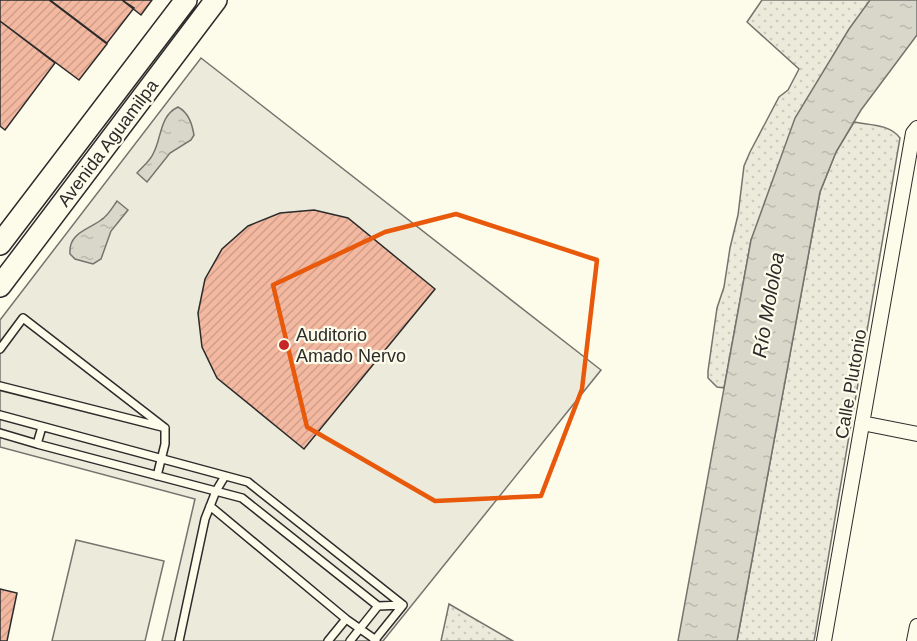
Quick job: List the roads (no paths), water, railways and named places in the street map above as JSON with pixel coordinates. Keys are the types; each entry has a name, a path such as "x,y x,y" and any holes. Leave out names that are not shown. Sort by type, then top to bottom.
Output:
{"main road":[{"name":"Avenida Aguamilpa","path":"0,245 186,0"},
{"name":"Avenida Aguamilpa","path":"0,286 216,0"},
{"path":"0,245 21,241 90,167"}],"street":[{"name":"Calle Plutonio","path":"824,641 916,132"},
{"path":"862,423 917,434"},
{"path":"915,641 917,626"}],"lane":[{"path":"0,349 23,318 165,428"},
{"path":"0,386 165,428"},
{"path":"0,415 248,482 403,605"},
{"path":"37,444 42,427"},
{"path":"157,476 165,444 165,428"},
{"path":"0,433 242,498 378,606 403,605"},
{"path":"179,641 205,519 216,491 225,476"},
{"path":"210,506 346,619 375,640 403,605"},
{"path":"350,641 378,606"},
{"path":"328,641 346,619"}],"water":[{"name":"Río Mololoa","path":"870,0 917,0 917,35 861,110 836,152 820,192 737,641 678,641 751,240 795,118 849,29"},
{"path":"178,107 182,109 191,123 194,135 191,140 170,153 147,182 137,173 152,157 167,116"},
{"path":"117,201 128,210 111,231 101,259 93,264 75,259 70,254 72,241 106,216"}],"place":[{"name":"Auditorio Amado Nervo","path":"284,345"}]}
